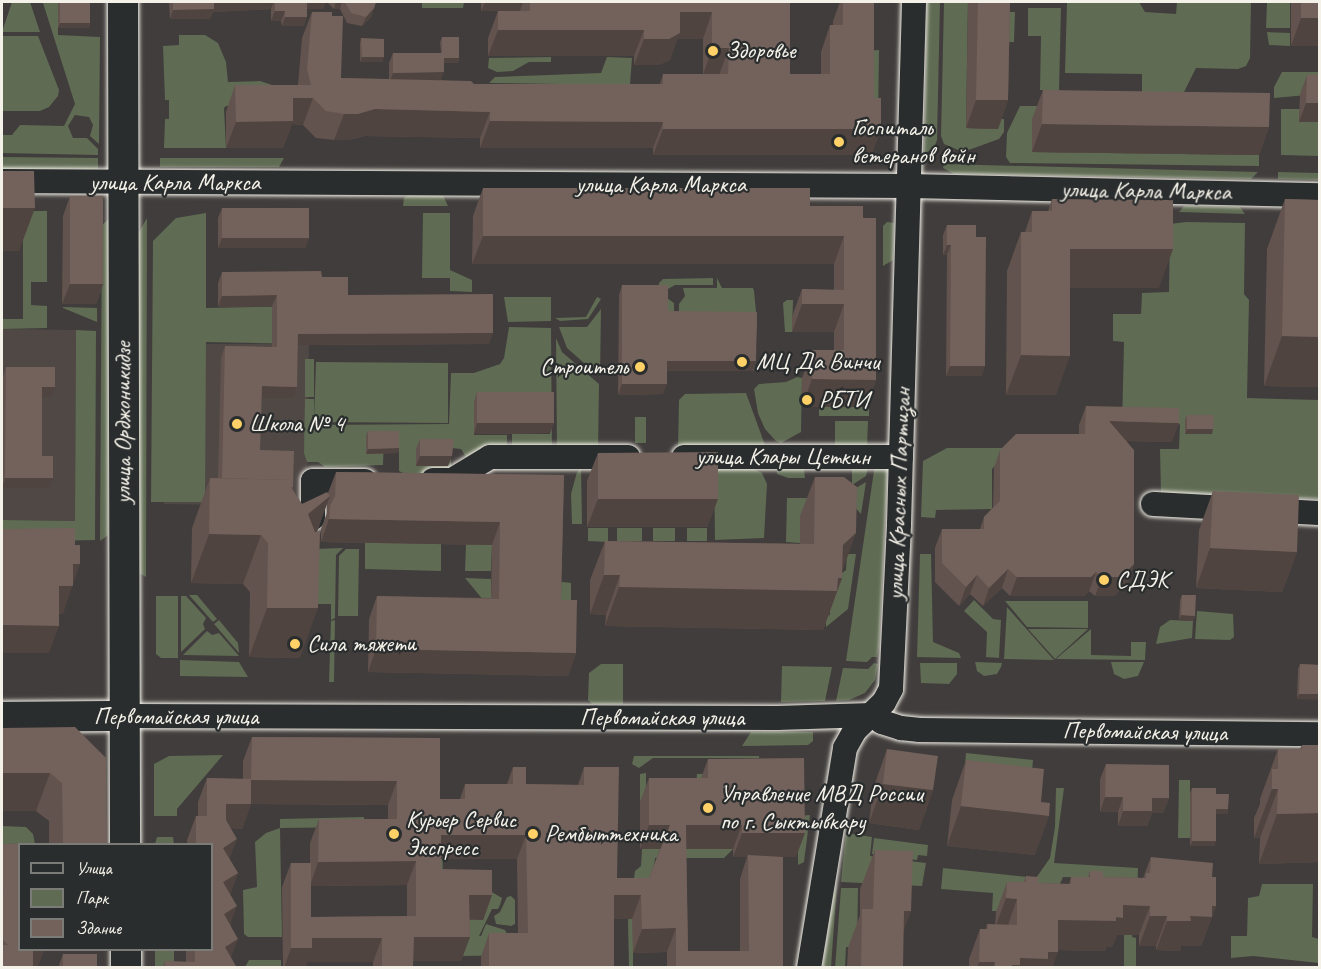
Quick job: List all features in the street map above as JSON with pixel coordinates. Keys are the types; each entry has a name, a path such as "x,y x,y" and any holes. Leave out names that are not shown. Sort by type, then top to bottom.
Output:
{"main road":[{"name":"улица Орджоникидзе","path":"123,2 125,843"},
{"name":"Первомайская улица","path":"2,717 124,717"},
{"path":"126,951 126,968"}],"street":[{"name":"улица Красных Партизан","path":"809,968 840,766 845,748 855,730 884,702 891,689 901,457 914,2"},
{"name":"улица Карла Маркса","path":"2,181 909,186 1320,195"},
{"name":"улица Клары Цеткин","path":"313,518 313,481 452,480 490,457 901,457"},
{"path":"1153,504 1320,513"},
{"name":"Первомайская улица","path":"124,717 777,718 871,715 882,722 901,728 920,730 1320,734"}],"shaded area":[{"path":"2,329 76,330 75,521 2,520"},
{"name":"Школа № 4","path":"167,344 309,344 307,506 164,504"}],"green space":[{"path":"12,2 30,2 40,32 2,32"},
{"path":"58,2 58,35 100,37 99,144 90,136 93,125 89,117 75,115 68,126 73,138 87,138 98,149 98,155 2,153 2,135 12,135 20,125 64,126 75,104 43,3"},
{"path":"422,2 464,2 463,8 422,8"},
{"path":"927,2 940,2 937,140 934,148 924,154"},
{"path":"944,2 968,2 966,128 997,129 998,119 1004,119 1004,132 999,139 963,152 944,144 941,136"},
{"path":"1067,2 1139,2 1145,12 1176,14 1177,2 1251,2 1250,58 1246,66 1238,69 1196,68 1184,92 1142,92 1142,74 1065,73"},
{"path":"1267,2 1290,2 1290,28 1266,28"},
{"path":"1028,8 1061,8 1059,91 1040,90 1041,36 1028,36"},
{"path":"1000,12 1015,12 1014,42 1000,42"},
{"path":"1267,32 1290,33 1290,46 1269,45"},
{"path":"179,35 205,35 218,43 226,62 228,82 260,81 275,86 270,105 226,106 224,108 226,148 164,148 165,119 169,119 169,100 165,100 163,46 179,45"},
{"path":"2,36 38,36 59,90 58,96 49,107 40,111 2,111"},
{"path":"879,50 878,124 864,51"},
{"path":"551,57 551,62 529,62 513,71 497,72 488,68 489,58"},
{"path":"607,57 632,58 630,85 489,83 495,77 601,73"},
{"path":"1282,72 1319,72 1319,94 1274,98 1274,87"},
{"path":"1020,106 1050,106 1032,152 1259,155 1259,166 1010,163 1006,157 1007,133"},
{"path":"1281,109 1300,109 1299,121 1319,122 1319,156 1281,155"},
{"path":"2,157 98,158 98,171 2,169"},
{"path":"160,158 284,158 279,167 160,167"},
{"path":"944,164 1258,172 1251,179 954,174 943,168"},
{"path":"1278,172 1319,173 1319,180 1278,179"},
{"path":"408,195 443,195 448,206 403,206 404,198"},
{"path":"1184,206 1240,207 1245,214 1179,212"},
{"path":"23,211 47,211 47,282 31,282 31,305 47,306 47,328 2,329 2,319 23,319"},
{"path":"206,213 206,308 303,306 303,344 206,342 205,502 151,502 153,241 176,218"},
{"path":"423,213 450,213 450,270 472,280 472,292 450,291 450,278 422,278"},
{"path":"147,218 146,577 139,573 139,232"},
{"path":"109,219 108,535 100,541 102,225"},
{"path":"887,222 894,223 893,260 883,266 883,226"},
{"path":"1245,223 1244,294 1249,300 1247,398 1319,400 1319,499 1161,494 1160,449 1179,449 1180,424 1172,427 1122,426 1124,342 1113,341 1113,314 1141,314 1142,293 1169,292 1170,224"},
{"path":"713,278 713,285 675,285 668,289 667,298 674,303 674,322 620,292 658,290 659,283 663,279"},
{"path":"717,278 722,288 753,288 757,322 754,371 679,322 679,304 685,296 683,288 717,288"},
{"path":"504,297 551,297 551,321 508,322"},
{"path":"597,297 601,299 588,319 560,321 555,318 586,317"},
{"path":"793,300 792,332 785,332 783,303"},
{"path":"63,308 97,308 97,322"},
{"path":"601,309 600,377 567,348 559,327 587,327"},
{"path":"509,327 551,328 552,454 512,454 512,434 550,434 550,403 474,402 474,435 507,435 507,453 468,460 461,449 451,448 451,473 403,473 399,471 399,437 384,436 383,465 325,467 318,462 307,462 304,453 305,399 314,399 314,420 316,362 448,363 448,423 314,422 314,425 449,424 451,373 474,373 500,364 504,358"},
{"path":"76,330 96,331 95,540 2,542 2,520 75,521"},
{"path":"556,338 562,352 599,384 598,452 557,451"},
{"path":"305,359 314,359 314,397 305,397"},
{"path":"797,377 802,378 801,432 781,443 765,429 758,413 754,389 759,384 786,382"},
{"path":"746,393 765,445 678,447 679,400 685,394"},
{"path":"819,407 866,407 869,409 869,416 819,416"},
{"path":"635,417 646,417 646,443 635,443"},
{"path":"835,421 868,421 867,448 835,445"},
{"path":"947,448 1008,448 1006,454 992,469 992,509 936,510 935,518 921,517 923,461"},
{"path":"777,462 869,462 866,476 852,485 852,468 804,469 805,478 788,478 777,474"},
{"path":"875,464 888,464 879,648 877,657 872,657 867,662 846,661"},
{"path":"581,468 582,524 572,524 571,494 577,472"},
{"path":"714,469 754,469 762,473 767,484 764,538 715,540"},
{"path":"866,482 861,514 844,495"},
{"path":"787,498 825,498 800,543 786,542"},
{"path":"588,528 608,528 608,542 588,541"},
{"path":"617,528 642,528 642,541 617,541"},
{"path":"653,528 675,528 675,541 653,541"},
{"path":"687,528 707,528 707,541 687,541"},
{"path":"365,542 441,544 441,571 365,569"},
{"path":"466,544 492,545 491,571 465,571"},
{"path":"343,548 336,555 335,618 331,620 331,604 312,604 313,549"},
{"path":"346,549 359,549 358,616 338,616 339,556"},
{"path":"847,554 856,554 848,609 826,627 826,616 830,615 830,582 846,570"},
{"path":"920,554 931,554 933,642 959,653 961,658 917,657"},
{"path":"465,578 491,579 491,602 484,601"},
{"path":"558,583 571,583 571,604 561,608"},
{"path":"189,595 197,595 217,619 213,622"},
{"path":"156,596 178,596 178,658 161,658 156,654"},
{"path":"181,596 186,596 206,618 203,624 205,629 181,652"},
{"path":"974,600 993,619 1001,620 999,658 986,657 987,632 964,611"},
{"path":"1005,601 1088,601 1088,628 1027,627"},
{"path":"1007,607 1054,660 1004,659"},
{"path":"1197,611 1233,614 1234,637 1230,640 1195,639"},
{"path":"219,620 238,643 239,653 214,624"},
{"path":"335,620 334,682 329,682 331,621"},
{"path":"1170,620 1193,621 1192,638 1156,644 1160,627"},
{"path":"1028,629 1088,629 1055,659"},
{"path":"1091,629 1091,655 1131,656 1131,642 1146,642 1145,660 1056,659"},
{"path":"207,631 212,635 219,633 239,656 183,655"},
{"path":"180,660 239,662 248,677 180,676"},
{"path":"975,662 1002,663 997,674 984,676 977,671"},
{"path":"1111,662 1144,662 1138,676 1124,679 1114,674"},
{"path":"874,663 878,664 875,680 865,693 849,700 836,701 843,668 868,669"},
{"path":"920,663 957,663 957,674 949,684 921,683"},
{"path":"601,664 623,664 623,704 592,704 588,700 589,673"},
{"path":"782,666 832,667 825,701 781,702"},
{"path":"751,732 813,732 813,741 808,745 742,746"},
{"path":"966,753 1033,760 1032,771 965,765"},
{"path":"223,755 177,809 177,816 154,816 154,764 169,756"},
{"path":"634,756 759,756 759,758 653,758 639,768 632,764"},
{"path":"646,773 646,795 695,796 697,774 759,773 697,800 640,801 640,774"},
{"path":"1179,780 1190,780 1190,838 1178,838"},
{"path":"1056,788 1064,788 1054,863 1138,868 1137,901 1133,902 1132,937 1136,938 1136,967 1124,966 1124,893 1110,878 1063,877 1048,911 992,911 993,893 941,889 943,868 1036,878 1050,858 1055,827"},
{"path":"810,815 804,862 798,865 798,816"},
{"path":"364,817 364,827 280,828 280,819"},
{"path":"442,822 443,884 490,891 502,898 498,909 492,909 479,936 486,924 505,930 518,955 462,956 438,940","holes":["484,893 484,919 448,920"]},
{"path":"2,826 26,827 33,834 35,843 18,843 18,847 2,868"},
{"path":"280,828 282,937 248,937 244,934 243,890 257,887 255,842 266,833"},
{"path":"846,833 872,837 870,856 926,863 922,886 841,882"},
{"path":"157,837 173,837 174,843 155,843"},
{"path":"874,838 928,845 927,856 918,855 917,860 872,854"},
{"path":"642,849 733,849 724,858 655,858 633,920 633,967 629,967 628,921 635,871 641,866"},
{"path":"837,883 831,967 822,968 833,898"},
{"path":"1262,884 1313,884 1312,937 1319,939 1319,963 1253,956 1231,958 1231,936 1247,936 1248,898 1259,896"},
{"path":"841,888 858,888 857,947 846,947 845,967 835,968"},
{"path":"511,896 515,900 515,924 511,926 496,924 494,916 500,912 507,897"},
{"path":"155,951 174,951 174,967 155,967"},
{"path":"249,960 281,960 281,967 245,967"}],"building":[{"path":"60,2 90,2 90,23 60,23"},
{"path":"173,2 214,2 214,9 173,10"},
{"path":"275,2 307,2 307,17 285,17 285,11 275,11"},
{"path":"345,2 376,2 366,17 351,13"},
{"path":"530,2 790,2 790,74 830,74 830,25 843,25 843,2 874,2 874,98 881,98 881,129 663,129 663,122 490,121 490,112 375,109 358,114 344,114 326,111 313,98 293,98 293,121 236,122 235,85 311,85 307,69 312,12 332,12 332,16 343,16 341,78 471,81 474,84 663,84 663,74 728,74 729,48 712,48 712,12 680,12 680,33 669,39 644,39 644,30 498,30 498,11 530,11"},
{"path":"978,2 1010,2 1008,100 976,100"},
{"path":"1301,2 1320,2 1320,18 1301,18"},
{"path":"442,37 459,37 459,58 444,58"},
{"path":"361,38 384,39 384,57 362,57"},
{"path":"393,53 444,53 444,72 393,73"},
{"path":"1307,75 1320,75 1320,103 1306,103"},
{"path":"1043,90 1270,93 1269,127 1042,124"},
{"path":"2,171 34,171 35,208 2,208"},
{"path":"483,188 810,188 810,206 863,206 863,218 876,218 876,380 812,379 812,350 844,350 844,304 802,304 802,289 844,290 844,236 483,236"},
{"path":"70,196 103,196 103,284 70,284"},
{"path":"1052,199 1173,200 1173,249 1070,249 1070,356 1021,355 1021,232 1032,232 1032,211 1052,211"},
{"path":"1285,199 1320,200 1320,337 1282,336"},
{"path":"222,208 309,208 309,238 222,238"},
{"path":"947,225 976,225 976,237 986,237 985,366 950,366 951,245 947,245"},
{"path":"321,271 322,277 348,277 348,295 493,294 493,333 298,334 297,387 262,386 260,450 294,451 293,487 291,487 291,480 222,478 225,346 277,347 277,295 222,296 222,272"},
{"path":"622,285 668,285 668,311 757,312 756,361 667,361 667,384 622,384"},
{"path":"6,367 55,367 55,387 42,387 42,456 53,456 53,478 5,478"},
{"path":"477,392 554,392 554,423 477,423"},
{"path":"1086,406 1179,408 1179,423 1109,421 1134,450 1134,564 1121,577 1102,577 1096,572 1091,577 1017,577 1008,569 989,588 977,575 966,587 942,563 942,529 984,529 984,517 1000,501 1000,450 1016,434 1085,434"},
{"path":"1187,415 1214,415 1213,429 1187,429"},
{"path":"368,431 399,431 399,448 368,449"},
{"path":"420,439 454,439 452,456 420,456"},
{"path":"718,452 718,499 598,499 598,453"},
{"path":"336,472 564,475 561,600 577,600 576,653 376,649 377,596 499,599 500,522 329,519 330,506 335,496"},
{"path":"815,477 844,477 857,487 856,533 843,545 842,578 838,578 837,591 619,587 620,575 604,575 605,541 814,544"},
{"path":"210,478 291,480 291,487 302,504 327,492 330,496 308,514 315,532 320,532 318,608 267,608 268,543 261,535 209,534"},
{"path":"1213,491 1299,495 1297,552 1210,548"},
{"path":"75,528 75,545 80,545 80,564 73,564 73,586 59,586 59,626 2,625 2,529"},
{"path":"1182,595 1196,595 1195,616 1181,615"},
{"path":"1300,664 1320,665 1320,694 1299,694"},
{"path":"75,727 106,758 107,843 63,843 62,783 50,773 2,773 2,728"},
{"path":"252,737 440,738 440,799 465,799 465,784 513,784 513,767 526,767 526,784 584,785 584,767 619,767 617,878 649,878 670,825 649,825 649,778 708,778 708,759 804,758 805,833 742,833 742,825 686,825 688,951 749,951 748,855 783,857 783,968 676,968 676,928 642,929 641,895 614,895 614,968 489,968 489,933 528,933 526,835 441,835 441,869 492,870 492,895 469,895 470,937 414,937 413,968 382,968 382,938 312,938 312,948 291,948 291,863 311,863 311,917 416,916 416,861 318,862 319,819 397,819 397,781 251,780 251,804 226,804 226,820 237,839 223,848 238,873 223,882 237,906 224,914 238,939 225,947 237,968 165,968 165,961 195,962 195,951 213,951 213,843 196,843 196,816 207,816 207,778 251,779"},
{"path":"1302,745 1320,745 1320,813 1277,814 1278,789 1272,789 1272,769 1278,769 1278,749 1302,749"},
{"path":"887,749 938,756 933,790 883,784"},
{"path":"966,760 1044,769 1041,802 1050,803 1049,816 961,806"},
{"path":"1106,764 1169,765 1169,798 1152,798 1152,811 1123,811 1123,797 1105,797"},
{"path":"1192,788 1216,788 1216,794 1229,794 1228,809 1216,809 1216,841 1192,841"},
{"path":"2,844 18,844 18,951 33,951 33,968 2,968 2,945 8,945 2,939 2,895 4,893 2,893"},
{"path":"875,850 913,851 911,911 904,911 903,968 861,968 862,909 873,909"},
{"path":"1151,857 1213,863 1212,877 1216,877 1216,906 1212,906 1212,917 1190,916 1191,921 1167,921 1167,916 1150,916 1150,906 1123,905 1123,918 1116,917 1116,921 1058,920 1058,952 1048,952 1048,959 1020,958 1020,965 1012,965 1012,968 995,968 995,962 979,962 980,929 988,929 987,924 1017,925 1017,899 1006,898 1007,882 1026,882 1026,876 1039,877 1038,883 1071,884 1071,877 1090,877 1090,871 1103,871 1103,877 1146,878 1146,873 1150,873"},
{"path":"63,954 97,954 97,968 63,968"}],"place":[{"name":"Здоровье","path":"713,51"},
{"name":"Госпиталь ветеранов войн","path":"839,142"},
{"name":"МЦ Да Винчи","path":"742,362"},
{"name":"Строитель","path":"640,367"},
{"name":"РБТИ","path":"807,400"},
{"name":"Школа № 4","path":"237,424"},
{"name":"СДЭК","path":"1104,580"},
{"name":"Сила тяжети","path":"295,644"},
{"name":"Управление МВД России по г. Сыктывкару","path":"708,808"},
{"name":"Курьер Сервис Экспресс","path":"394,834"},
{"name":"Рембыттехника","path":"533,834"}]}
